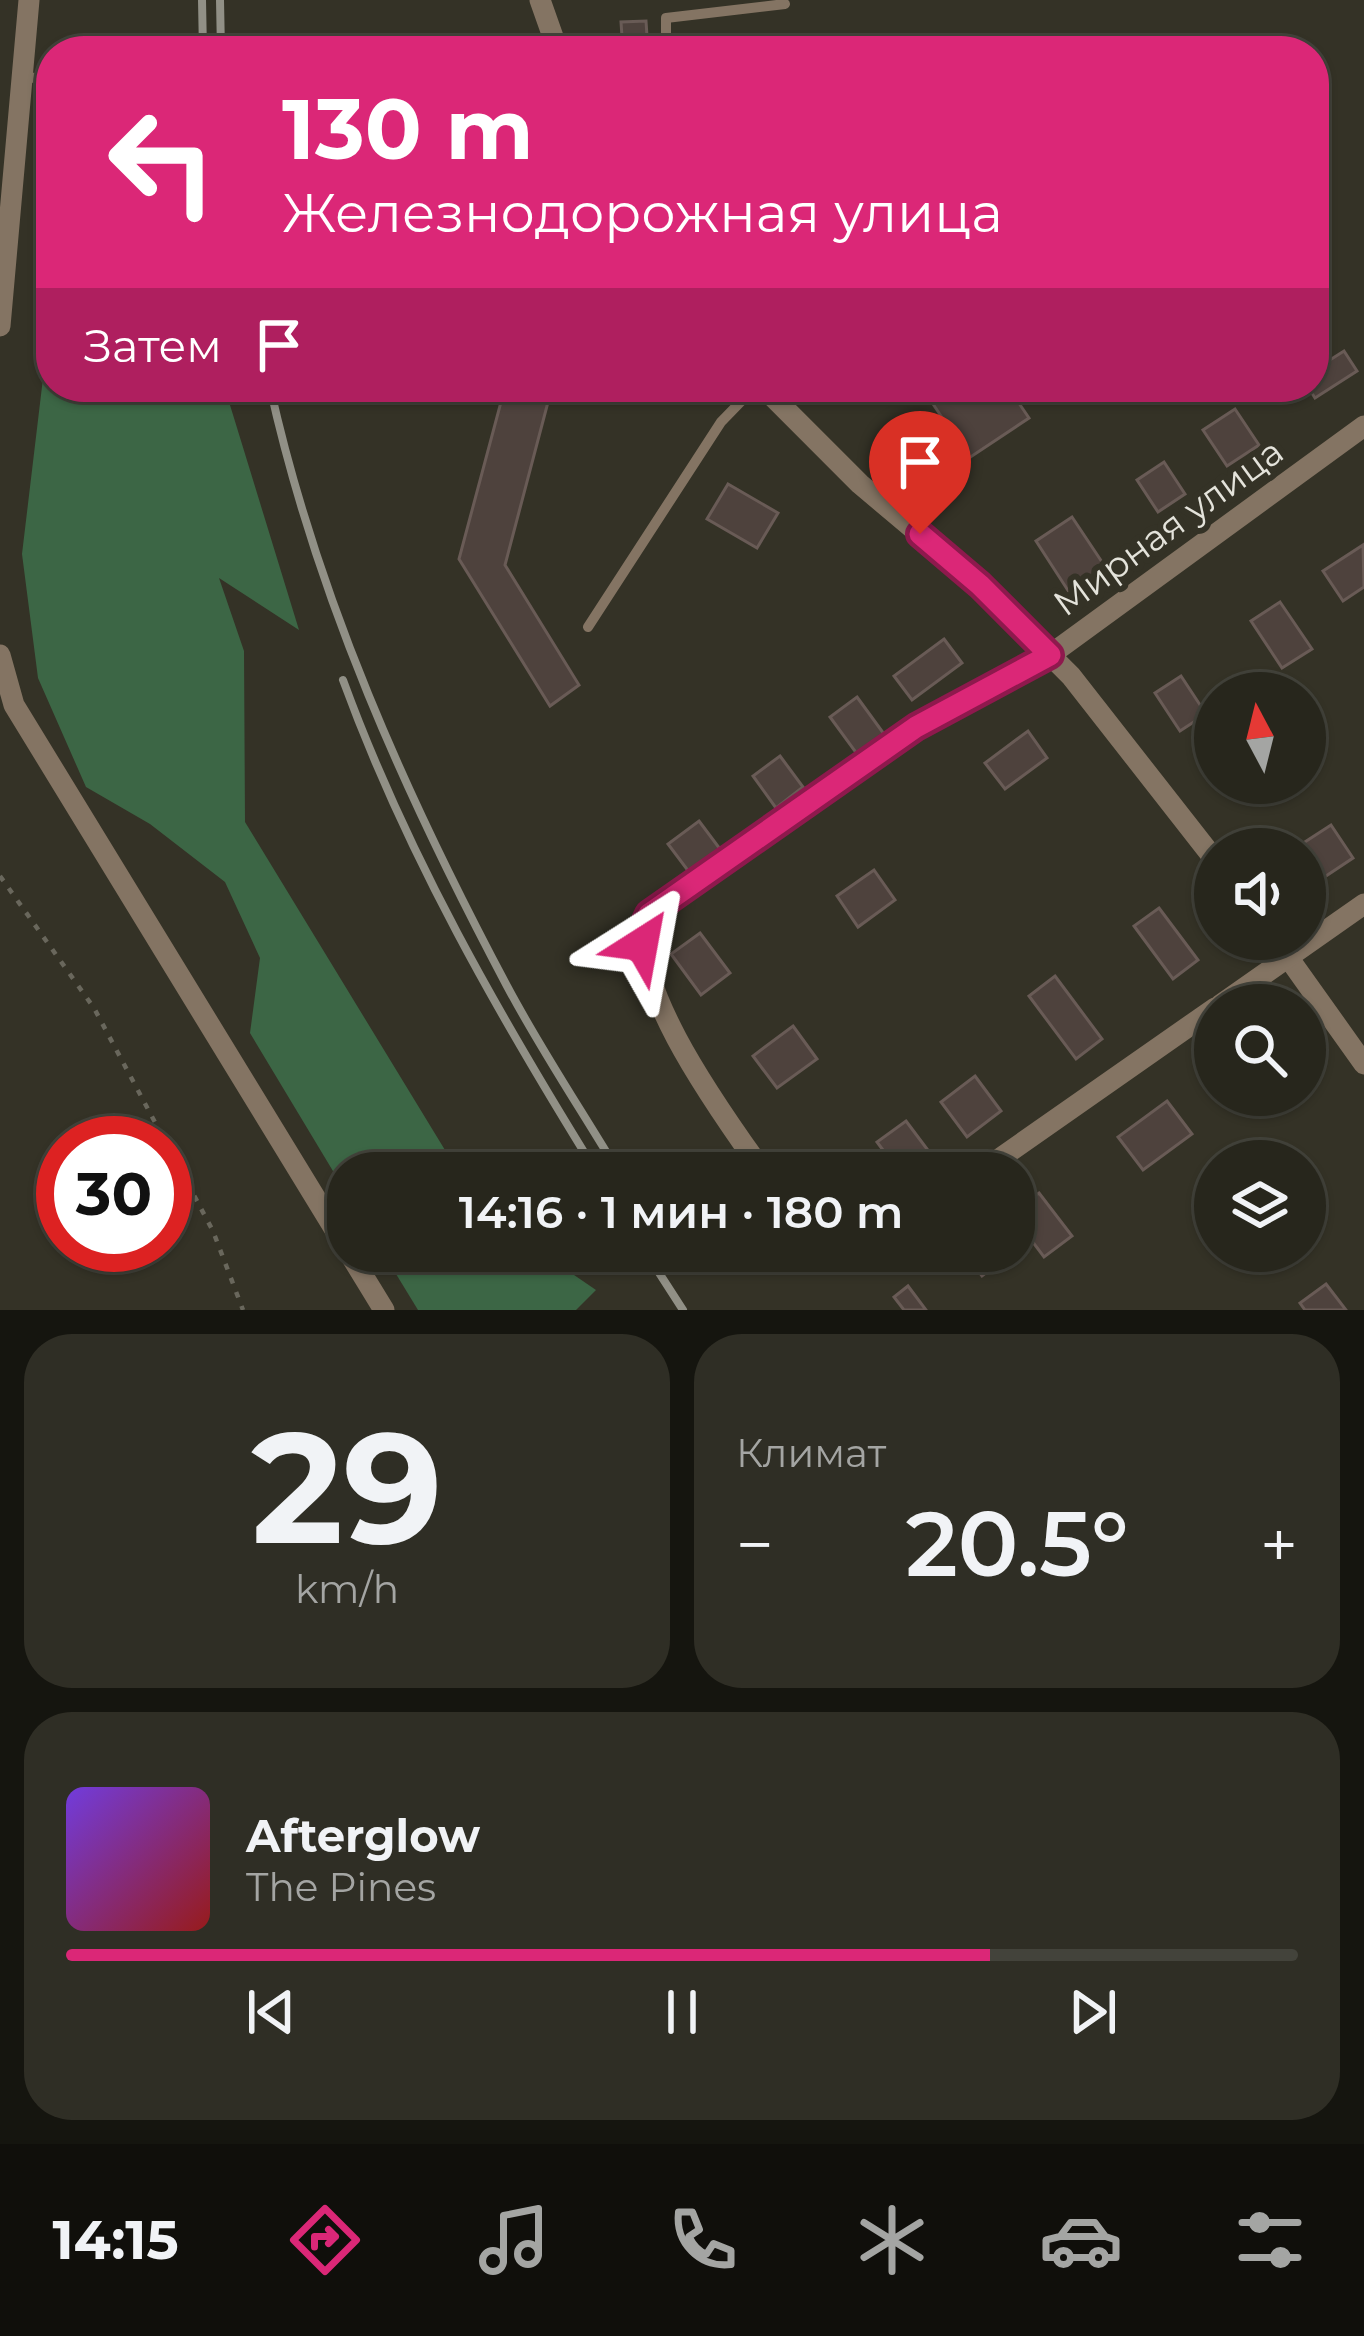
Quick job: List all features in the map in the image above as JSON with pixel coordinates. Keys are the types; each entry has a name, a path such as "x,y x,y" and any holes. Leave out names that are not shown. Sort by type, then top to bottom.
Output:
{"street":[{"path":"0,326 29,0"},
{"path":"540,0 553,36"},
{"path":"775,402 860,484 980,585 1050,655 1194,834"},
{"name":"Мирная улица","path":"749,1152 697,1077 660,1000 642,944 649,914 916,727 1050,655 1364,426"},
{"path":"0,656 14,705 384,1310"},
{"path":"1326,924 1364,904"},
{"path":"1242,984 1269,960"},
{"path":"1290,960 1364,1064"},
{"path":"1009,1152 1194,1022"}],"lane":[{"path":"666,36 666,18 784,4"},
{"path":"22,76 36,78"},
{"path":"588,628 721,422 743,402"}],"path":[{"path":"0,876 94,1008 213,1231 243,1310"}],"green space":[{"path":"40,402 229,402 299,630 219,578 244,651 245,822 446,1152 327,1152 327,1161 250,1033 260,958 225,882 150,824 86,787 38,678 22,554"},
{"path":"395,1272 570,1272 596,1290 576,1310 418,1310"}],"building":[{"path":"646,21 647,36 622,36 621,22"},
{"path":"1344,351 1357,371 1329,389 1329,360"},
{"path":"501,402 548,402 505,565 579,685 550,706 459,559"},
{"path":"932,402 1018,402 1029,418 969,458"},
{"path":"1235,409 1259,445 1227,466 1203,430"},
{"path":"1164,462 1185,494 1158,512 1137,480"},
{"path":"728,484 778,513 757,548 707,519"},
{"path":"1072,517 1106,568 1069,592 1036,541"},
{"path":"1363,545 1364,587 1343,601 1323,571"},
{"path":"1280,602 1312,649 1282,668 1251,621"},
{"path":"944,639 962,663 912,700 894,676"},
{"path":"1181,676 1194,696 1194,722 1180,731 1155,693"},
{"path":"857,697 884,734 857,754 830,717"},
{"path":"1028,731 1047,758 1005,789 985,763"},
{"path":"780,756 803,787 776,808 753,776"},
{"path":"699,821 723,853 692,876 668,844"},
{"path":"1331,825 1353,858 1326,876 1326,828"},
{"path":"874,870 895,900 858,927 837,896"},
{"path":"1159,908 1198,960 1173,979 1134,926"},
{"path":"700,933 730,973 701,995 671,954"},
{"path":"1055,976 1102,1039 1076,1059 1029,996"},
{"path":"793,1026 817,1059 777,1088 753,1056"},
{"path":"975,1076 1001,1111 967,1137 941,1102"},
{"path":"1167,1101 1192,1134 1143,1170 1118,1137"},
{"path":"906,1121 929,1152 884,1152 877,1142"},
{"path":"1039,1193 1072,1236 1044,1257 1035,1245 1035,1196"},
{"path":"1326,1284 1346,1310 1305,1310 1300,1303"},
{"path":"908,1286 926,1310 904,1310 894,1297"}],"railway":[{"path":"202,0 203,36"},
{"path":"220,0 221,36"},
{"path":"274,402 339,619 400,769 507,986 606,1152"},
{"path":"343,680 396,809 457,933 584,1152"},
{"path":"659,1272 683,1310"}],"route":[{"path":"642,944 649,914 916,727 1050,655 920,534"}]}
